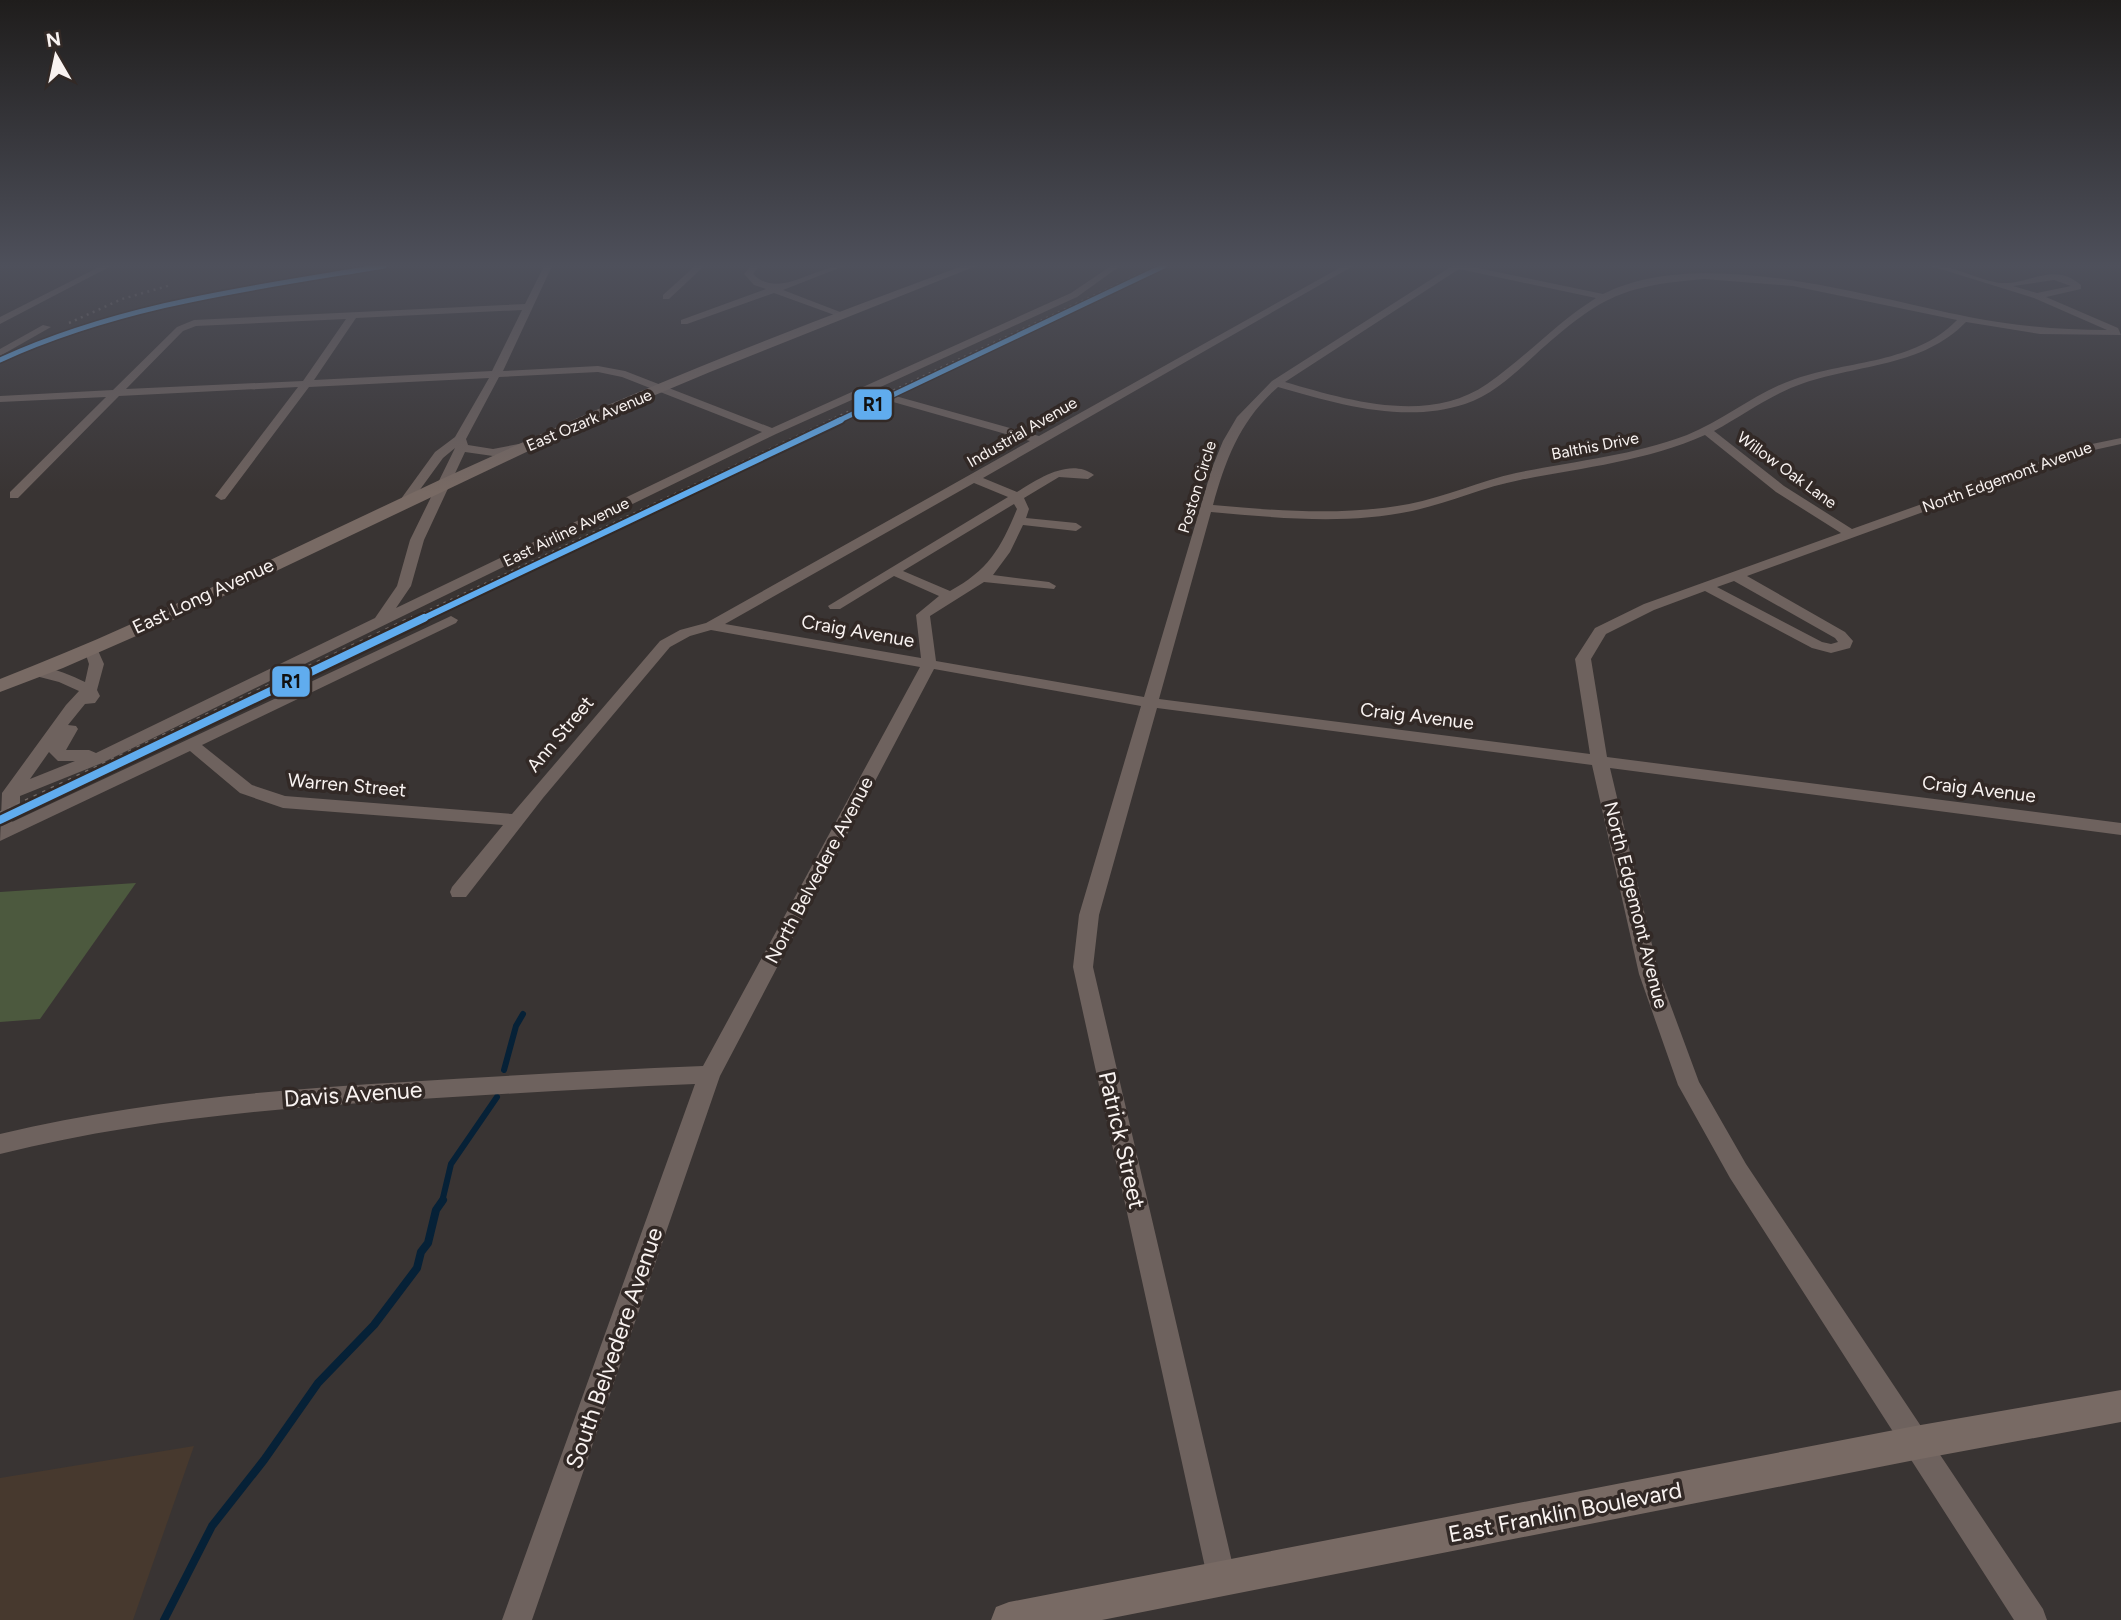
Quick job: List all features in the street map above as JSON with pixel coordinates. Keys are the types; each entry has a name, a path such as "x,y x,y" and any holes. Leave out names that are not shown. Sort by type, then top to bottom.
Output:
{"main road":[{"name":"East Ozark Avenue","path":"404,503 524,447 777,342"},
{"name":"East Long Avenue","path":"0,686 91,649 404,503"},
{"name":"East Franklin Boulevard","path":"1009,1620 1915,1443 2121,1406"}],"street":[{"path":"0,353 20,342"},
{"path":"14,495 168,342"},
{"path":"221,496 335,342"},
{"path":"380,622 404,586 416,540 511,342"},
{"name":"East Airline Avenue","path":"12,793 116,748 772,432 973,342"},
{"name":"Industrial Avenue","path":"710,626 1214,342"},
{"name":"Poston Circle","path":"1148,702 1226,444 1234,428 1261,395 1340,342"},
{"path":"1276,383 1338,401 1382,407 1431,407 1462,401 1487,389 1545,342"},
{"name":"Balthis Drive","path":"1207,508 1304,517 1392,511 1514,477 1647,452 1706,430 1735,412 1796,382 1923,350 1941,342"},
{"path":"0,399 598,369 625,374 772,432"},
{"path":"866,391 1039,440"},
{"name":"Willow Oak Lane","path":"1706,430 1780,489 1851,534"},
{"name":"North Edgemont Avenue","path":"2032,1620 1738,1171 1689,1085 1649,974 1599,760 1583,659 1592,639 1600,631 1623,618 2091,447 2121,441"},
{"path":"461,443 473,452 485,453 524,447"},
{"path":"404,503 439,455 461,443"},
{"path":"439,455 438,471 446,482"},
{"path":"835,606 1057,473 1088,475"},
{"path":"929,665 929,647 923,634 923,615 935,603 988,572 1023,509 1017,496 973,478"},
{"path":"1018,521 1076,527"},
{"path":"893,571 948,595"},
{"path":"1707,587 1817,645 1830,649 1845,645 1846,641 1840,635 1735,576"},
{"path":"979,577 1049,586"},
{"path":"404,586 453,587"},
{"path":"0,835 451,620"},
{"name":"Craig Avenue","path":"710,626 1148,702 2121,829"},
{"name":"Ann Street","path":"458,892 665,644 685,633 710,626"},
{"path":"0,829 11,806 12,793 95,680 95,653 91,649"},
{"name":"North Belvedere Avenue","path":"709,1075 929,665"},
{"path":"37,672 64,678 89,690 92,696 57,751 64,757 80,757 116,748"},
{"name":"Patrick Street","path":"1148,702 1089,915 1083,967 1221,1579"},
{"name":"Warren Street","path":"191,744 246,789 283,802 517,820"},
{"name":"Davis Avenue","path":"0,1144 173,1109 266,1100 571,1080 709,1075"},
{"name":"South Belvedere Avenue","path":"517,1620 709,1075"}],"shaded area":[{"path":"194,1446 133,1620 0,1620 0,1478"}],"green space":[{"path":"136,883 40,1019 0,1022 0,892"}],"waterway":[{"path":"504,1070 516,1026 523,1014"},
{"path":"442,1201 451,1164 497,1097"},
{"path":"164,1620 212,1526 264,1460 318,1383 374,1325 417,1268 421,1252 428,1243 436,1210 442,1201"}],"railway":[{"path":"0,360 45,342"},
{"path":"829,421 997,342"},
{"path":"410,620 833,420"},
{"path":"0,814 413,618"}],"transit line":[{"name":"R1","path":"0,360 40,342"},
{"name":"R1","path":"0,820 1005,342"}]}
